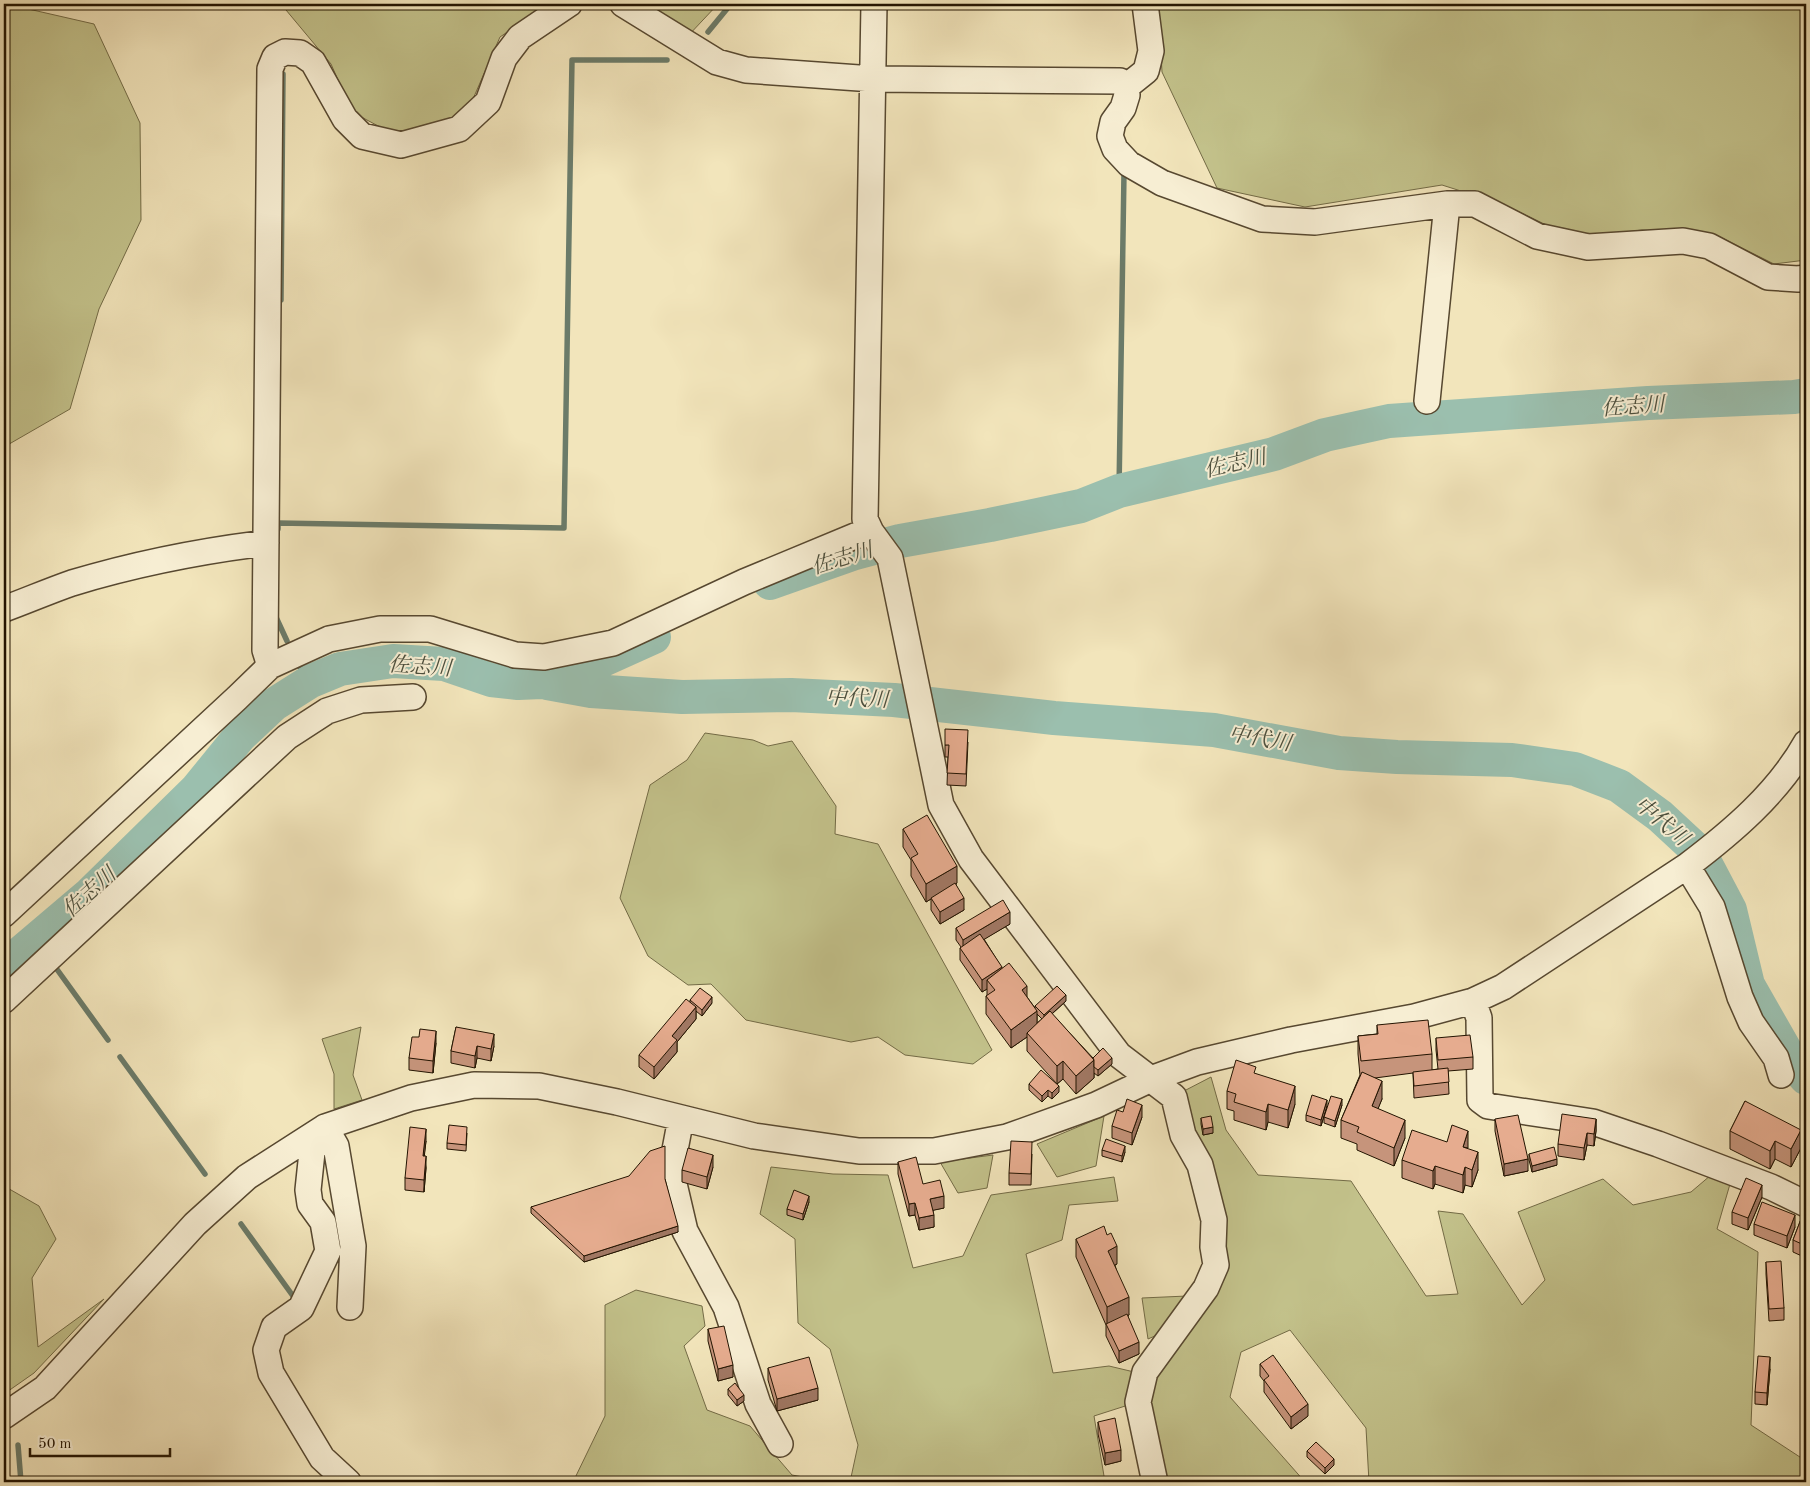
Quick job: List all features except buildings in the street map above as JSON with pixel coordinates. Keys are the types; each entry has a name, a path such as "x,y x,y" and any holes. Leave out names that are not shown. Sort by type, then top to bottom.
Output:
{"street":[{"path":"270,666 265,650 270,69 275,57 284,52 300,53 313,62 345,119 356,131 362,136 401,145 459,130 488,102 504,58 520,36 569,4"},
{"path":"623,4 717,62 746,70 874,79 1120,80 1126,87 1127,95 1123,108 1113,122 1110,136 1115,150 1129,164 1162,183 1262,219 1315,222 1447,204 1475,204 1537,236 1588,247 1683,241 1709,246 1768,277 1806,278"},
{"path":"874,4 865,519 871,532 890,558 941,804 972,858 1119,1055 1174,1097 1183,1135 1200,1166 1214,1220 1213,1247 1216,1265 1206,1288 1145,1372 1138,1402 1154,1478"},
{"path":"1126,87 1146,71 1151,51 1145,4"},
{"path":"1427,401 1447,204"},
{"path":"4,914 270,666 328,639 380,629 430,629 515,655 544,657 613,643 744,582 855,536 871,532"},
{"path":"4,610 70,584 142,565 208,550 266,543"},
{"path":"4,1000 287,737 327,711 361,700 413,697"},
{"path":"4,1416 45,1388 195,1224 247,1177 325,1127 411,1098 474,1086 539,1086 617,1102 754,1136 849,1150 934,1151 1007,1137 1096,1105 1151,1079 1197,1062 1291,1040 1414,1017 1473,1002 1503,987 1687,866 1714,846 1754,810 1797,760 1806,743"},
{"path":"1687,866 1712,907 1740,997 1751,1022 1776,1058 1781,1075"},
{"path":"1473,1002 1479,1018 1480,1100 1488,1106 1592,1122 1658,1144 1771,1186 1806,1204"},
{"path":"681,1118 671,1171 686,1231 726,1307 758,1404 780,1444"},
{"path":"325,1127 336,1146 354,1246 350,1307"},
{"path":"325,1127 312,1152 308,1190 310,1204 323,1222 328,1251 301,1308 274,1327 266,1350 271,1373 322,1458 348,1482"}],"shaded area":[{"path":"4,4 23,4 24,8 94,24 140,123 141,220 99,309 70,409 4,447"},
{"path":"281,4 549,4 500,37 466,115 395,135 352,112 331,64"},
{"path":"645,4 718,4 687,37"},
{"path":"1158,4 1806,4 1806,260 1774,264 1716,235 1642,230 1573,238 1505,205 1442,185 1305,207 1217,188 1162,72"},
{"path":"705,733 753,740 768,746 792,741 836,806 835,834 878,844 992,1050 973,1064 905,1055 878,1037 851,1042 746,1020 711,984 688,985 648,956 620,898 650,785 687,760"},
{"path":"361,1027 353,1075 362,1100 334,1109 334,1074 322,1039"},
{"path":"1211,1077 1226,1130 1258,1175 1351,1181 1426,1296 1458,1294 1438,1211 1463,1214 1522,1305 1545,1280 1518,1212 1603,1179 1633,1205 1691,1192 1711,1175 1730,1184 1717,1229 1758,1252 1751,1425 1806,1461 1806,1482 1369,1482 1366,1428 1290,1330 1241,1352 1230,1397 1305,1482 1165,1482 1144,1400 1094,1416 1105,1482 850,1482 858,1445 830,1349 798,1323 795,1239 760,1214 771,1167 833,1174 888,1175 913,1268 963,1256 991,1195 1114,1177 1118,1201 1069,1205 1062,1240 1026,1254 1053,1373 1109,1366 1151,1376 1223,1276 1188,1125 1184,1091"},
{"path":"1104,1116 1096,1166 1057,1177 1037,1144"},
{"path":"993,1155 987,1188 958,1193 940,1162"},
{"path":"4,1186 39,1206 56,1239 32,1278 38,1347 104,1299 34,1373 4,1394"},
{"path":"636,1290 702,1306 705,1326 684,1346 707,1410 750,1426 792,1475 830,1482 573,1482 605,1416 605,1305"},
{"path":"1187,1296 1173,1328 1148,1339 1142,1298"}],"waterway":[{"path":"708,32 731,4"},
{"path":"278,529 278,523 564,528 572,60 667,60"},
{"path":"281,300 283,74"},
{"path":"1119,491 1124,173 1121,169"},
{"name":"佐志川","path":"770,583 855,553 900,541 1081,506 1119,491 1274,454 1325,435 1389,421 1648,403 1806,395"},
{"path":"275,615 287,641"},
{"name":"佐志川","path":"4,967 90,894 196,790 240,736 273,705 311,681 340,669 393,661 444,664 491,680 518,683 542,682 583,669 654,637"},
{"path":"300,667 311,681"},
{"name":"中代川","path":"547,683 591,691 682,697 791,695 894,700 1054,718 1214,730 1339,753 1397,757 1512,760 1575,769 1619,786 1660,816 1700,853 1730,910 1748,985 1792,1062 1806,1078"},
{"path":"27,948 41,953"},
{"path":"56,968 108,1040"},
{"path":"120,1057 205,1174"},
{"path":"241,1224 293,1296"},
{"path":"18,1445 21,1482"}]}
